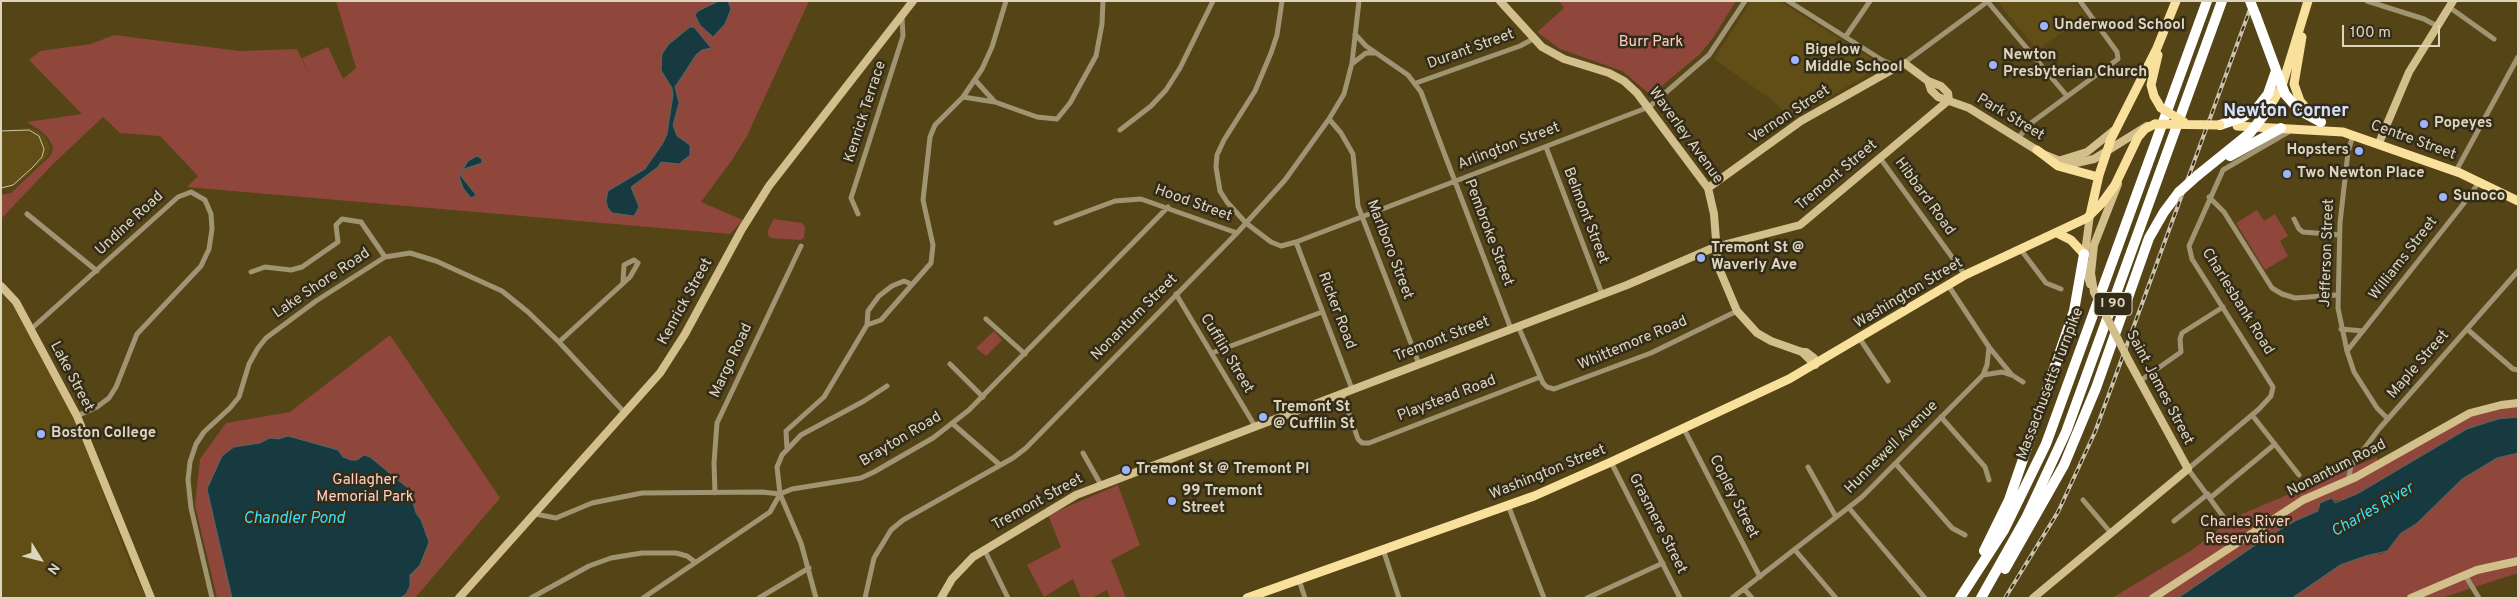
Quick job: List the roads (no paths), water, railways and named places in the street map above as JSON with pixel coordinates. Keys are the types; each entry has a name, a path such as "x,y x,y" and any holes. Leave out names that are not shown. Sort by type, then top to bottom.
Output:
{"highway":[{"name":"Massachusetts Turnpike","path":"1963,594 2007,525 2046,444 2207,1"},
{"name":"Massachusetts Turnpike","path":"1982,598 2032,508 2066,432 2222,1"},
{"path":"2250,1 2282,86 2296,108 2321,122"},
{"path":"2220,125 2244,117 2257,108 2268,94 2276,71"},
{"path":"1982,598 1999,580 2061,471 2096,388 2150,238 2164,212 2179,192 2198,174 2255,127 2271,106"},
{"path":"2211,165 2281,128"},
{"path":"1963,594 2009,500 2076,305 2084,254"}],"main road":[{"path":"2176,1 2151,82 2153,94 2161,108 2188,124"},
{"path":"2155,124 2237,126 2256,120 2271,106 2282,86 2308,1"},
{"path":"2308,1 2294,84 2303,106 2321,122 2343,132"},
{"path":"2090,215 2098,177 2115,129 2166,29"},
{"name":"Washington Street","path":"1247,598 1299,580 1331,563 1383,549 1508,505 1684,429 1815,365 1965,275 2057,233 2090,215 2108,196 2123,170 2138,137 2145,129 2155,124"},
{"name":"Centre Street","path":"2237,126 2343,132 2458,172 2518,201"},
{"path":"2037,150 2058,166 2098,177"},
{"path":"2057,233 2071,240 2084,254"}],"street":[{"name":"Kenrick Street","path":"458,598 660,373 672,355 742,229 769,186 913,1"},
{"path":"867,325 881,320 926,269 932,257 932,238 923,200 930,136 935,125 963,97 975,80 992,47 1006,1"},
{"path":"963,97 994,102 1037,117 1057,118 1070,103 1096,56 1102,24 1103,1"},
{"path":"1120,130 1151,106 1166,90 1180,68 1213,1"},
{"name":"Arlington Street","path":"1282,1 1277,34 1264,71 1246,108 1217,155 1217,180 1220,191 1227,202 1246,223 1281,246 1296,242 1361,215 1456,181 1649,107 1709,55 1745,1"},
{"name":"Nonantum Street","path":"865,598 874,558 891,530 903,520 1000,465 1026,448 1237,233 1285,180 1329,119 1344,94 1352,63 1359,1"},
{"name":"Waverley Avenue","path":"1500,1 1533,39 1559,57 1609,73 1624,82 1649,107 1708,188 1714,214 1715,247 1718,266 1737,311 1757,332 1772,341 1802,352 1815,365"},
{"name":"Park Street","path":"1788,1 1882,60 1900,65 1928,81 1931,90 1937,96 1977,112 2056,160 2080,163 2105,154 2139,130 2155,124"},
{"path":"1846,36 1870,1"},
{"path":"2018,138 2028,124 2067,96 2118,55 2080,1"},
{"path":"2367,1 2424,19 2437,26"},
{"path":"1987,2 2067,96"},
{"name":"Vernon Street","path":"1708,188 1784,132 1900,65 1987,2"},
{"path":"2379,143 2409,72 2451,4 2494,39"},
{"name":"Kenrick Terrace","path":"858,214 851,198 903,36 902,17"},
{"path":"1355,34 1375,53 1416,83"},
{"name":"Durant Street","path":"1416,83 1520,46 1533,39"},
{"path":"1352,63 1366,53 1375,53"},
{"path":"2458,172 2518,57"},
{"path":"1881,76 1882,60"},
{"path":"975,80 994,102"},
{"name":"Pembroke Street","path":"1416,83 1515,327"},
{"name":"Tremont Street","path":"941,598 957,572 984,549 1069,498 1602,294 1715,247 1800,224 1949,100"},
{"name":"Marlboro Street","path":"1329,119 1341,133 1353,154 1356,198 1361,215 1419,364"},
{"name":"Charlesbank Road","path":"2033,598 2166,488 2252,415 2271,396 2273,388 2189,252 2190,240 2219,175 2228,166 2295,128"},
{"path":"2056,160 2090,150 2115,129"},
{"name":"Jefferson Street","path":"2353,135 2348,149 2338,235 2336,296 2341,329 2347,351 2360,383 2377,408 2388,419"},
{"name":"Belmont Street","path":"1546,147 1602,294"},
{"name":"Hibbard Road","path":"1880,158 1965,275"},
{"name":"Saint James Street","path":"2094,292 2092,276 2094,244 2123,170"},
{"name":"Williams Street","path":"2347,351 2472,193 2479,181"},
{"name":"Undine Road","path":"30,330 180,195 194,193 206,202 211,214 212,229 209,249 201,266 137,334 116,386 109,398 97,407 77,416"},
{"path":"2209,197 2224,212 2272,288 2282,294 2296,298 2336,296"},
{"name":"Hood Street","path":"1056,224 1116,201 1141,199 1237,233"},
{"name":"Brayton Road","path":"535,514 556,518 592,503 642,493 762,492 780,494 792,489 861,478 894,462 953,424 983,397 1168,207"},
{"path":"27,214 97,271"},
{"name":"Saint James Street","path":"2090,215 2084,254 2086,275 2130,363 2178,454 2188,469"},
{"path":"251,272 265,267 291,270 302,267 338,242 336,225 342,219 361,222 385,256"},
{"path":"2294,219 2299,229 2303,232 2338,235"},
{"name":"Ricker Road","path":"1296,242 1352,389"},
{"name":"Margo Road","path":"715,493 714,463 717,423 801,246"},
{"path":"2021,250 2046,283 2062,289"},
{"name":"Lake Shore Road","path":"212,598 191,508 188,480 190,462 196,444 204,432 239,397 249,364 266,338 316,301 385,256 410,253 436,261 487,284 517,302 559,342 624,412"},
{"name":"Maple Street","path":"2348,481 2350,466 2388,419 2518,270"},
{"path":"559,342 623,282"},
{"path":"787,448 786,431 824,397 867,325 868,311 879,296 892,286 904,282 911,284"},
{"path":"1948,285 1989,347 2012,375"},
{"name":"Lake Street","path":"1,286 16,302 77,416 151,598"},
{"name":"Cufflin Street","path":"1176,294 1255,426"},
{"path":"2140,381 2181,352 2180,339 2182,333 2222,307"},
{"name":"Whittemore Road","path":"1540,377 1547,387 1562,386 1651,353 1737,311"},
{"path":"1212,353 1322,312"},
{"path":"986,319 1025,354"},
{"path":"1515,327 1540,377"},
{"path":"2341,329 2352,332 2363,331"},
{"path":"2467,329 2513,369 2518,370"},
{"path":"1860,339 1888,381"},
{"path":"1983,375 1988,365 1989,347"},
{"path":"950,364 983,397"},
{"path":"1983,375 2002,372 2012,375 2023,382"},
{"name":"Hunnewell Avenue","path":"1732,598 1848,508 1896,464 1983,375"},
{"name":"Playstead Road","path":"1342,394 1358,439 1362,443 1369,443 1540,377"},
{"path":"816,598 797,530 780,494 777,467 787,448 815,426 864,401 887,386"},
{"name":"Nonantum Road","path":"2153,598 2303,500 2348,481 2454,420 2488,408 2518,403"},
{"path":"2252,415 2299,475"},
{"path":"1941,417 1985,467 1989,480"},
{"path":"953,424 1000,465"},
{"name":"Copley Street","path":"1684,429 1760,577"},
{"path":"2174,521 2275,444"},
{"path":"1083,453 1101,485"},
{"name":"Charlesbank Road","path":"2166,488 2179,469 2178,454"},
{"name":"Grasmere Street","path":"1611,462 1680,598"},
{"path":"1896,464 1952,528 1965,535"},
{"path":"1808,467 1836,517"},
{"path":"2188,469 2225,519"},
{"path":"643,598 770,512 780,494"},
{"path":"2083,500 2111,533"},
{"path":"1508,505 1544,598"},
{"path":"1848,508 1925,598"},
{"path":"984,549 1008,598"},
{"path":"1383,549 1399,598"},
{"path":"1795,550 1836,598"},
{"path":"531,598 589,566 611,558 676,552 687,556 695,562"},
{"path":"2412,598 2465,575 2494,565 2518,561"},
{"path":"1587,598 1663,563"},
{"path":"759,598 809,568"},
{"path":"2465,575 2480,598"},
{"path":"1299,580 1305,598"},
{"path":"1744,589 1752,598"}],"water":[{"path":"719,1 728,1 731,9 725,24 713,37 700,25 695,15 698,11"},
{"path":"690,27 694,27 711,48 702,50 696,55 675,87 679,103 673,125 677,136 690,145 690,155 679,164 661,162 658,167 631,187 639,207 634,216 612,213 606,201 608,191 645,169 667,134 673,95 672,88 661,70 662,54 669,44"},
{"path":"477,156 482,159 482,163 464,169 460,175 476,195 471,198 463,188 459,176 468,161"},
{"name":"Charles River","path":"2518,417 2518,453 2497,458 2462,479 2416,524 2401,533 2387,551 2340,565 2292,598 2178,598 2263,540 2295,521 2318,511 2320,503 2332,498 2335,503 2357,494 2467,429 2498,419"},
{"name":"Chandler Pond","path":"288,436 338,450 343,457 351,460 357,460 364,455 370,457 409,489 416,513 421,520 429,542 420,565 410,575 410,586 406,594 400,598 232,598 207,489 222,456 234,447 260,443 270,438 278,439"}],"tram line":[{"path":"1,131 29,130 39,136 44,149 42,157 32,168 13,185 1,188"}],"railway":[{"path":"2005,598 2058,512 2095,432 2253,1"}],"place":[{"name":"Underwood School","path":"2044,26"},
{"name":"Bigelow Middle School","path":"1795,60"},
{"name":"Newton Presbyterian Church","path":"1993,65"},
{"name":"Popeyes","path":"2424,124"},
{"name":"Hopsters","path":"2359,151"},
{"name":"Two Newton Place","path":"2287,174"},
{"name":"Sunoco","path":"2443,197"},
{"name":"Tremont St @ Waverly Ave","path":"1701,258"},
{"name":"Tremont St @ Cufflin St","path":"1263,417"},
{"name":"Boston College","path":"41,434"},
{"name":"Tremont St @ Tremont Pl","path":"1126,470"},
{"name":"99 Tremont Street","path":"1172,501"}],"district":[{"name":"Newton Corner","path":"2286,112"}],"park label":[{"name":"Burr Park","path":"1651,43"},
{"name":"Gallagher Memorial Park","path":"365,490"},
{"name":"Charles River Reservation","path":"2245,532"}]}
